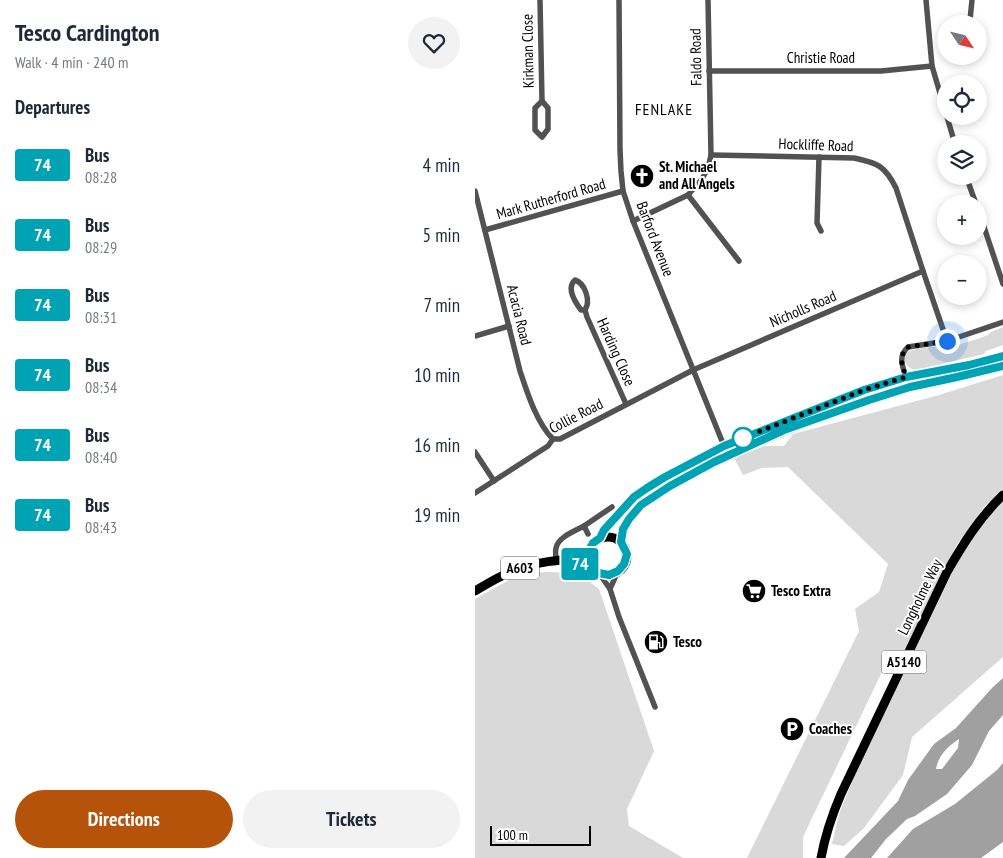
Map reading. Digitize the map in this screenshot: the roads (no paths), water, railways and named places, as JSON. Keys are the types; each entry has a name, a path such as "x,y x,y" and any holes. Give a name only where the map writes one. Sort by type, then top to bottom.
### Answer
{"main road":[{"path":"600,538 604,530 634,497 665,477 724,446 864,390 906,377 969,365 1003,356"},
{"path":"621,542 607,537 600,538 593,543 589,550 591,566 597,571 609,575 618,571 624,564 627,554 621,542 623,529 641,505 670,486 714,462 784,430 869,400 910,387 1003,366"},
{"name":"Longholme Way","path":"821,858 824,840 841,794 947,572 978,522 1003,495"},
{"name":"A603","path":"475,591 523,567 556,560 589,558"},
{"name":"A603","path":"569,560 597,571"}],"street":[{"name":"Kirkman Close","path":"540,0 542,101 548,108 548,129 542,137 535,130 535,108 542,101"},
{"name":"Barford Avenue","path":"619,0 620,150 623,191 633,221 724,446"},
{"name":"Faldo Road","path":"633,221 688,195 702,179 708,168 711,155 708,0"},
{"path":"926,0 932,66 952,135"},
{"path":"970,15 972,0"},
{"name":"Christie Road","path":"709,71 881,71 932,66"},
{"name":"Hockliffe Road","path":"711,155 854,158 870,161 880,166 890,176 896,188 947,341"},
{"path":"819,158 817,223 821,231"},
{"name":"Acacia Road","path":"475,191 520,371 535,411 553,439"},
{"name":"Mark Rutherford Road","path":"485,230 623,191"},
{"path":"688,195 739,261"},
{"path":"987,236 1003,284"},
{"name":"Nicholls Road","path":"693,370 923,271"},
{"name":"Harding Close","path":"585,310 581,310 577,305 571,288 571,284 575,280 583,286 588,299 588,306 585,310 587,317 626,404"},
{"path":"906,377 901,356 908,347 947,341 1003,322"},
{"path":"475,336 509,326"},
{"name":"Collie Road","path":"475,493 548,446 553,439 559,439 693,370"},
{"path":"475,452 493,481"},
{"path":"556,560 555,550 558,542 612,507"},
{"path":"584,526 588,534"},
{"path":"597,571 610,589 619,618 655,707"},
{"path":"610,589 618,571"}],"place":[{"name":"St. Michael and All Angels","path":"642,176"},
{"name":"Tesco Extra","path":"754,591"},
{"name":"Tesco","path":"656,642"},
{"name":"Coaches","path":"792,729"}],"district":[{"name":"FENLAKE","path":"664,109"}]}
